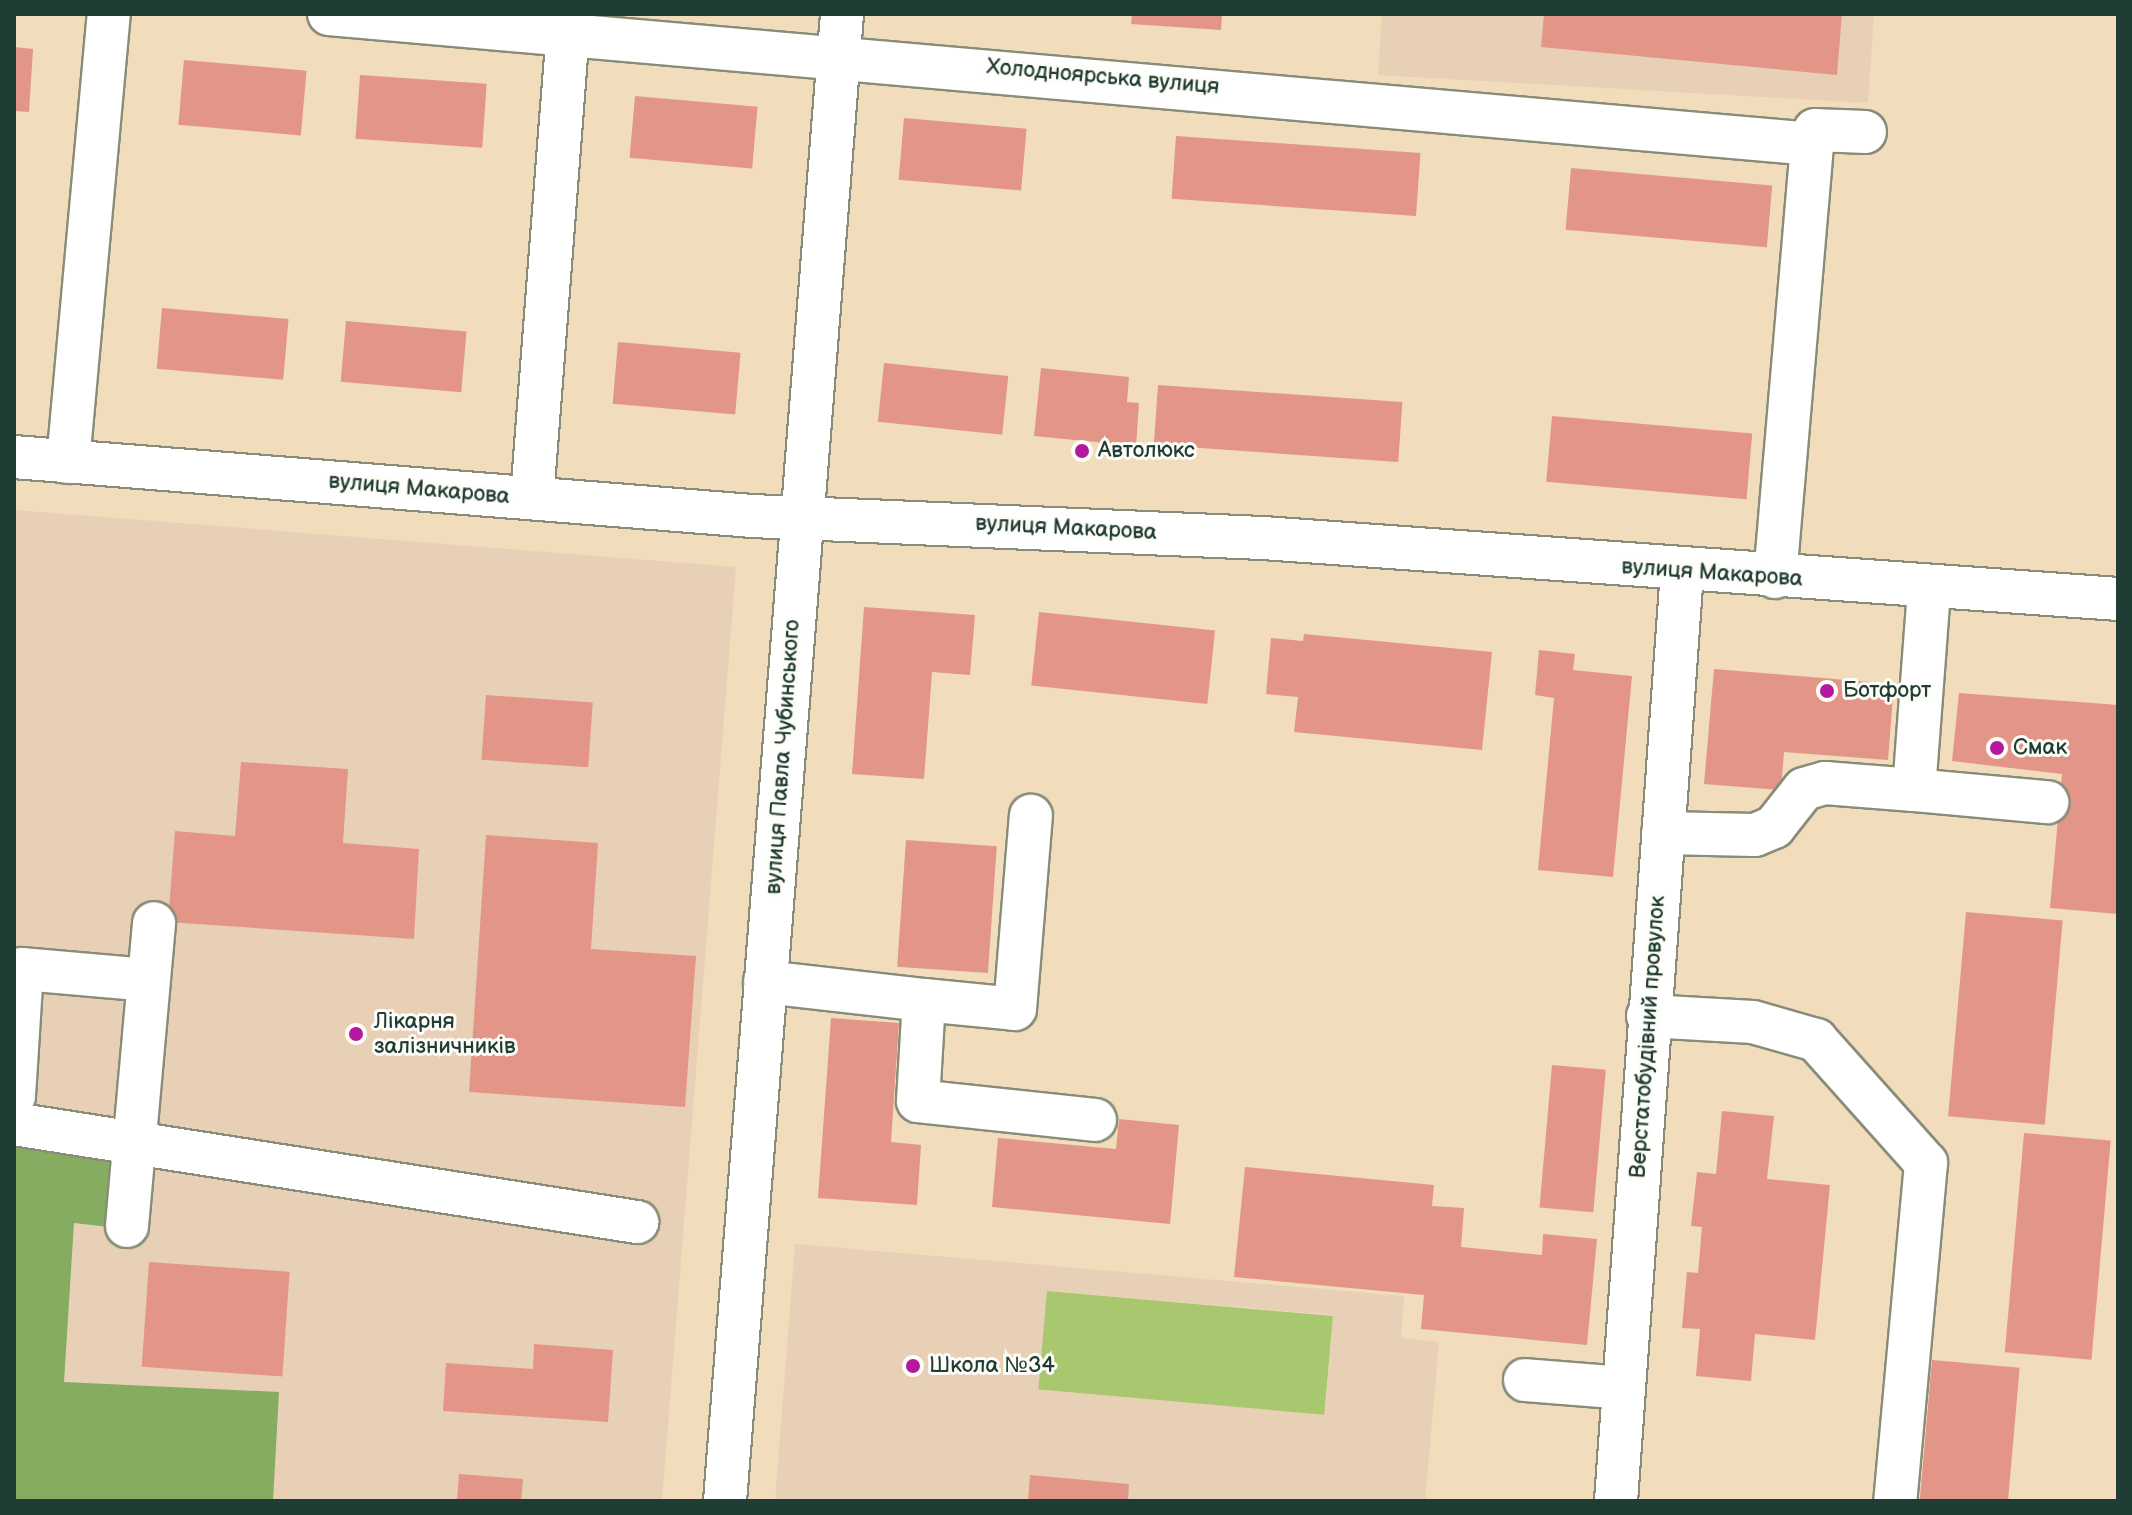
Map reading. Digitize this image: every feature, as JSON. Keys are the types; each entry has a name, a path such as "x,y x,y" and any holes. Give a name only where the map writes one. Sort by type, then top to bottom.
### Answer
{"street":[{"path":"68,462 109,14"},
{"name":"Холодноярська вулиця","path":"329,14 841,34 1812,144 1815,130 1865,132"},
{"path":"532,498 569,23"},
{"name":"вулиця Павла Чубинського","path":"725,1501 841,34"},
{"path":"1775,577 1812,144"},
{"name":"вулиця Макарова","path":"14,457 801,517 1263,538 1682,572 2118,599"},
{"name":"Верстатобудівний провулок","path":"1616,1501 1648,1016 1682,572"},
{"path":"1914,790 1929,589"},
{"path":"1663,833 1755,835 1774,827 1804,789 1825,783 2047,802"},
{"path":"765,982 1015,1009 1031,816"},
{"path":"127,1226 154,923"},
{"path":"14,1096 22,969 149,980"},
{"path":"924,1000 918,1101 1095,1120"},
{"path":"1648,1016 1753,1022 1816,1040 1926,1163 1895,1501"},
{"path":"14,1124 135,1139 637,1222"},
{"path":"1525,1380 1624,1388"}],"shaded area":[{"path":"1382,14 1874,14 1868,103 1378,75"},
{"name":"Лікарня залізничників","path":"14,510 736,567 662,1501 14,1501"},
{"name":"Школа №34","path":"795,1244 1404,1296 1401,1338 1439,1342 1425,1501 775,1501","holes":["1048,1291 1333,1315 1325,1414 1039,1390"]}],"green space":[{"path":"14,1145 114,1154 109,1227 74,1223 64,1382 279,1392 273,1501 14,1501"},
{"path":"1047,1291 1333,1316 1324,1415 1038,1390"}],"building":[{"path":"1132,14 1222,14 1221,30 1131,24"},
{"path":"1544,14 1842,14 1837,75 1541,47"},
{"path":"14,47 33,49 29,112 14,111"},
{"path":"184,60 307,71 301,135 178,125"},
{"path":"360,75 487,84 482,148 356,139"},
{"path":"635,96 758,107 752,168 630,158"},
{"path":"904,118 1027,129 1021,190 899,180"},
{"path":"1176,136 1420,153 1416,216 1172,199"},
{"path":"1571,168 1772,186 1767,247 1566,230"},
{"path":"162,308 289,319 283,380 157,369"},
{"path":"346,321 467,332 461,392 341,382"},
{"path":"618,342 741,353 735,414 613,404"},
{"path":"884,363 1008,376 1002,435 878,422"},
{"path":"1041,368 1129,377 1127,402 1139,403 1136,446 1034,436"},
{"path":"1158,385 1402,402 1398,462 1154,445"},
{"path":"1552,416 1752,434 1746,499 1546,482"},
{"path":"864,607 975,615 970,675 932,672 924,779 852,774"},
{"path":"1039,612 1215,631 1207,704 1031,686"},
{"path":"1304,634 1492,652 1482,750 1294,732 1298,697 1266,694 1271,638 1303,641"},
{"path":"1539,650 1575,654 1573,670 1632,676 1613,877 1538,870 1554,698 1535,695"},
{"path":"1714,669 1894,684 1888,760 1784,752 1781,790 1704,784"},
{"path":"1959,693 2118,705 2118,914 2050,908 2062,774 1952,761"},
{"path":"486,695 593,702 588,767 481,760"},
{"path":"241,762 348,769 343,843 419,849 414,939 168,922 175,831 235,836"},
{"path":"486,835 598,843 591,949 696,956 685,1107 469,1092"},
{"path":"906,840 997,846 988,973 897,967"},
{"path":"1966,912 2063,920 2045,1125 1948,1116"},
{"path":"831,1018 899,1023 891,1142 921,1145 917,1205 818,1198"},
{"path":"1552,1065 1606,1070 1593,1212 1540,1207"},
{"path":"1722,1111 1774,1116 1767,1179 1830,1185 1815,1340 1755,1334 1751,1381 1696,1376 1700,1329 1682,1328 1687,1272 1698,1273 1702,1227 1691,1226 1697,1172 1716,1174"},
{"path":"1119,1119 1179,1125 1170,1224 992,1207 998,1138 1116,1149"},
{"path":"2024,1133 2111,1141 2091,1360 2005,1352"},
{"path":"1245,1167 1434,1185 1432,1206 1464,1208 1461,1247 1542,1255 1543,1234 1597,1239 1587,1345 1421,1329 1424,1295 1234,1277"},
{"path":"149,1262 290,1272 282,1377 142,1367"},
{"path":"534,1344 613,1350 608,1422 443,1411 446,1363 533,1369"},
{"path":"1932,1360 2020,1368 2008,1501 1920,1501"},
{"path":"459,1474 523,1479 521,1501 457,1501"},
{"path":"1030,1475 1129,1484 1128,1501 1028,1501"}],"place":[{"name":"Автолюкс","path":"1082,451"},
{"name":"Ботфорт","path":"1827,691"},
{"name":"Смак","path":"1997,748"},
{"name":"Лікарня залізничників","path":"356,1034"},
{"name":"Школа №34","path":"913,1366"}]}
